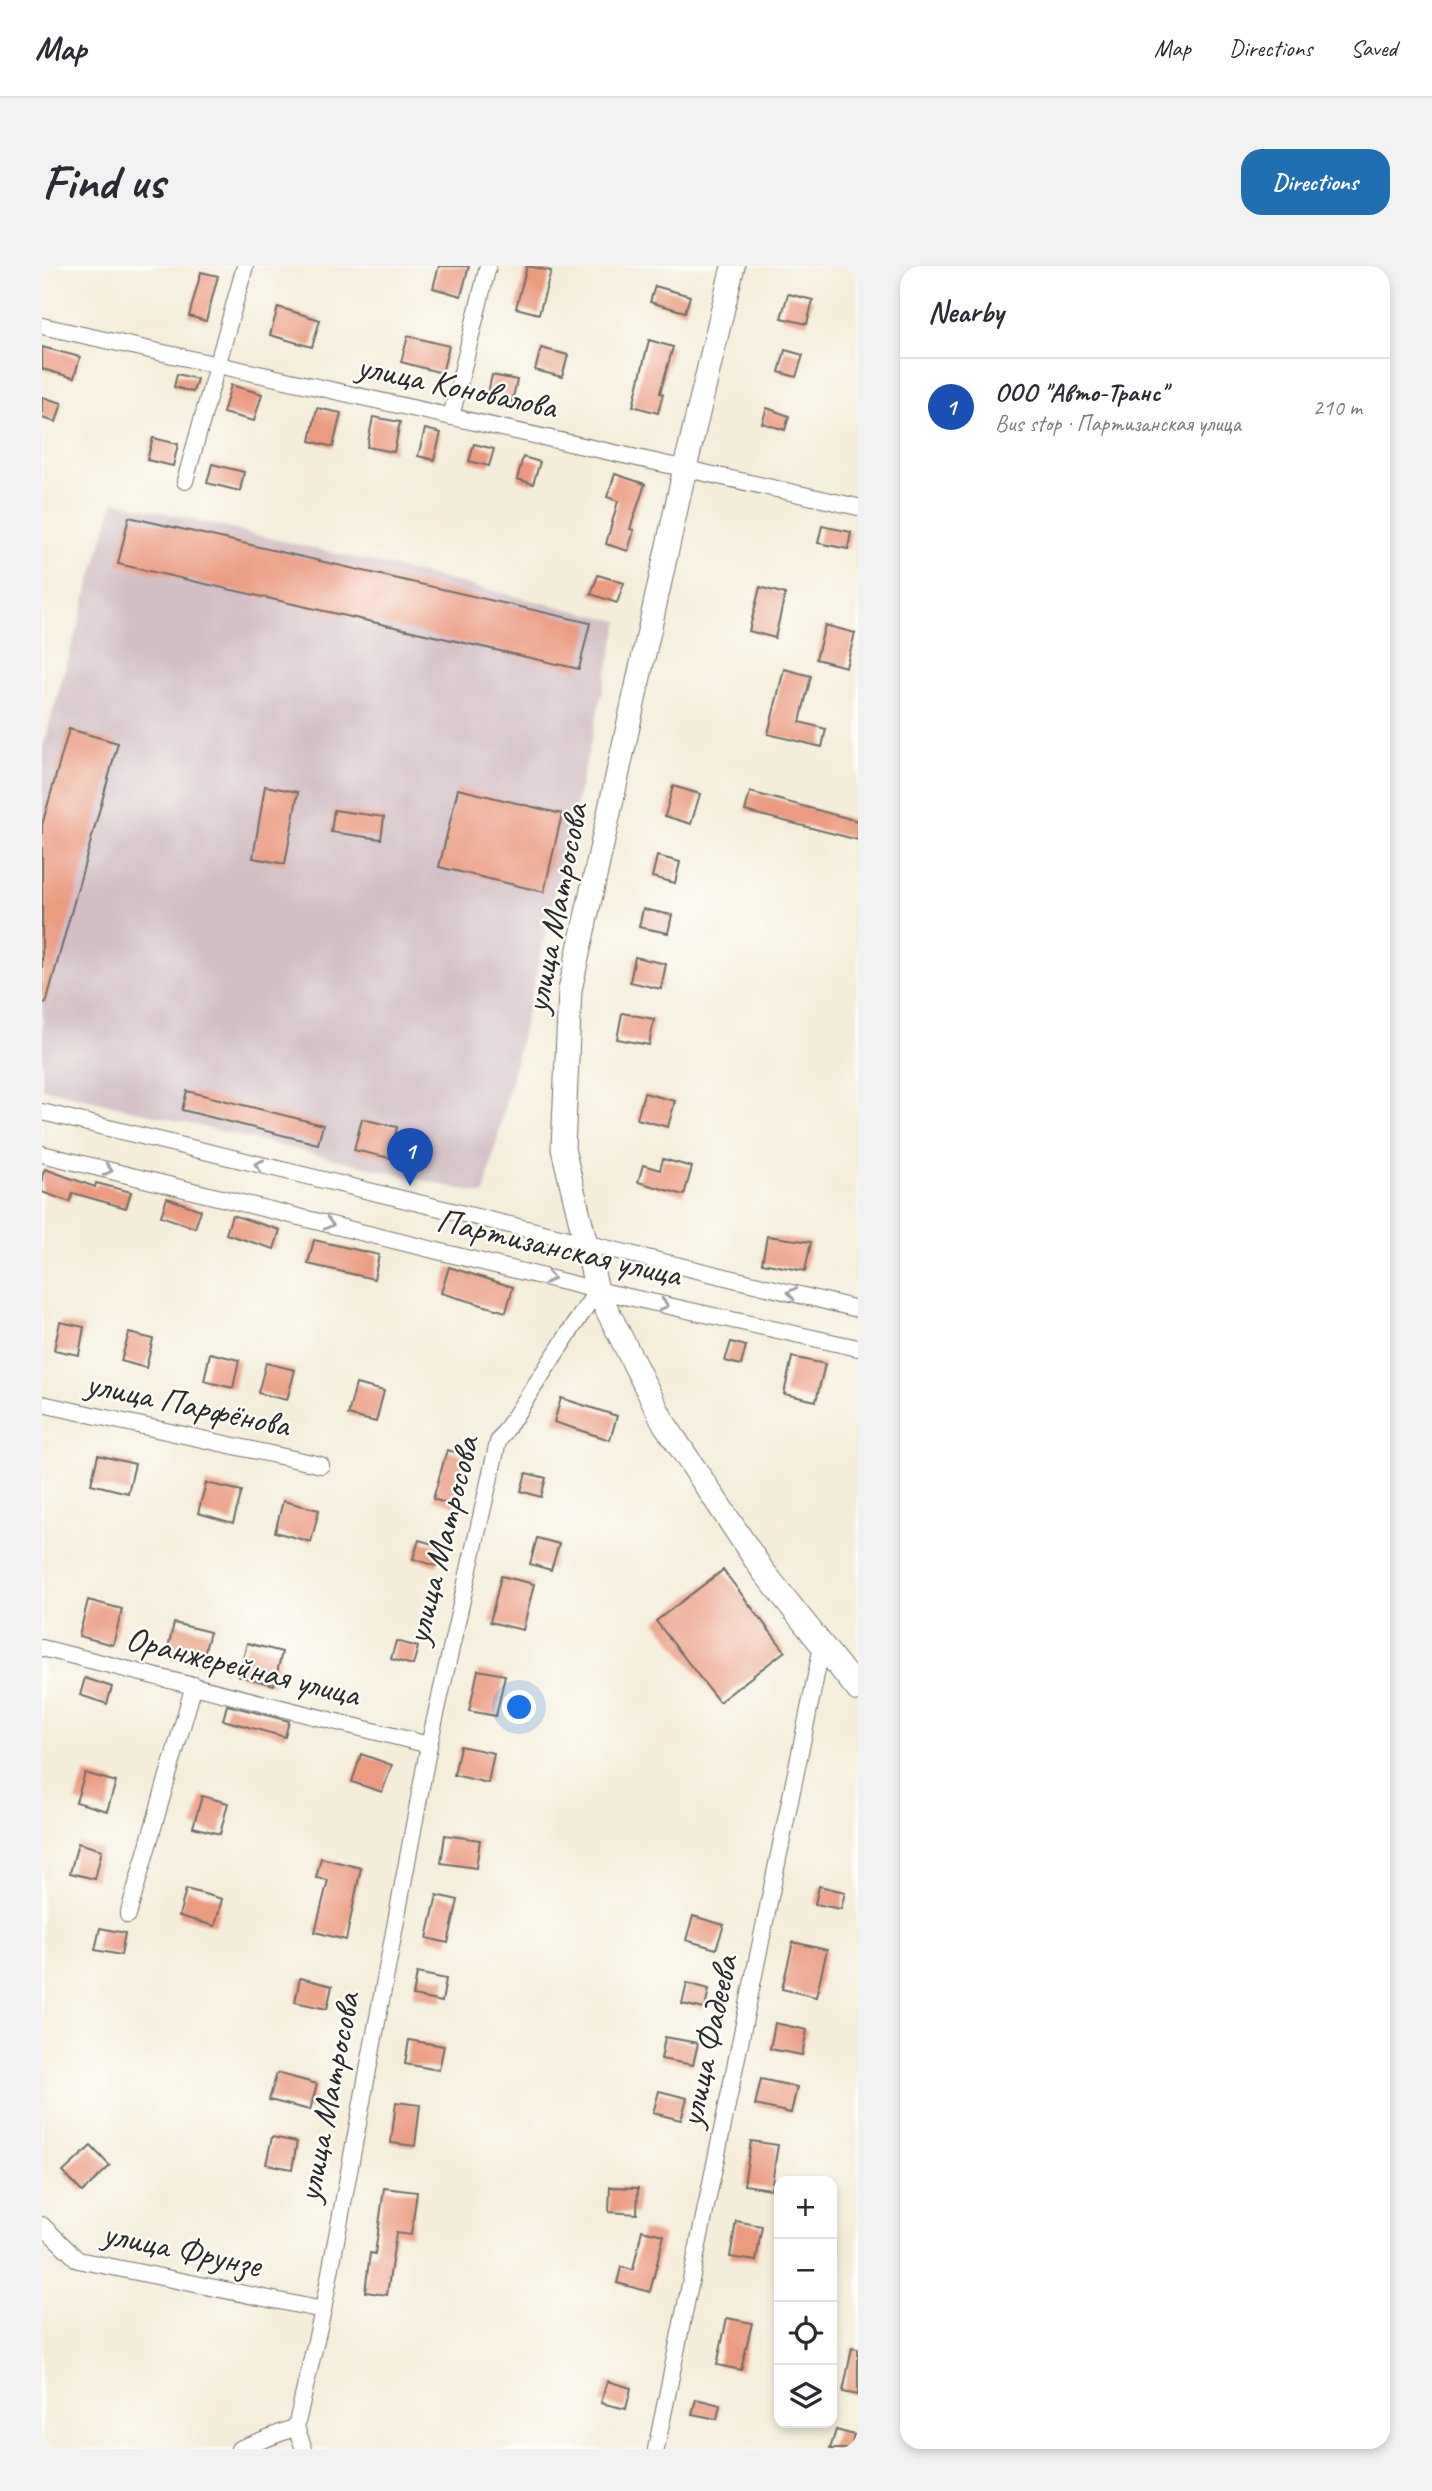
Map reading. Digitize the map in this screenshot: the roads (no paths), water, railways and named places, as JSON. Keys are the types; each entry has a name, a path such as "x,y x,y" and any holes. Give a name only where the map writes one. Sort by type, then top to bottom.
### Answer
{"main road":[{"name":"улица Матросова","path":"597,1290 563,1149 570,990 685,468 733,266"},
{"path":"597,1290 664,1423 763,1571 858,1690"}],"street":[{"path":"185,481 245,266"},
{"path":"451,417 488,266"},
{"name":"улица Коновалова","path":"42,326 858,507"},
{"name":"Партизанская улица","path":"42,1112 858,1309"},
{"name":"Партизанская улица","path":"42,1154 597,1290 858,1348"},
{"name":"улица Матросова","path":"296,2427 323,2310 429,1745 498,1442 597,1290"},
{"name":"улица Парфёнова","path":"42,1404 321,1465"},
{"name":"улица Фадеева","path":"656,2449 822,1646"},
{"name":"Оранжерейная улица","path":"42,1648 429,1745"},
{"path":"128,1915 194,1685"},
{"name":"улица Фрунзе","path":"42,2225 78,2260 323,2310"},
{"path":"239,2449 296,2427 304,2449"}],"place":[{"name":"ООО \"Авто-Транс\"","path":"410,1186"}]}
